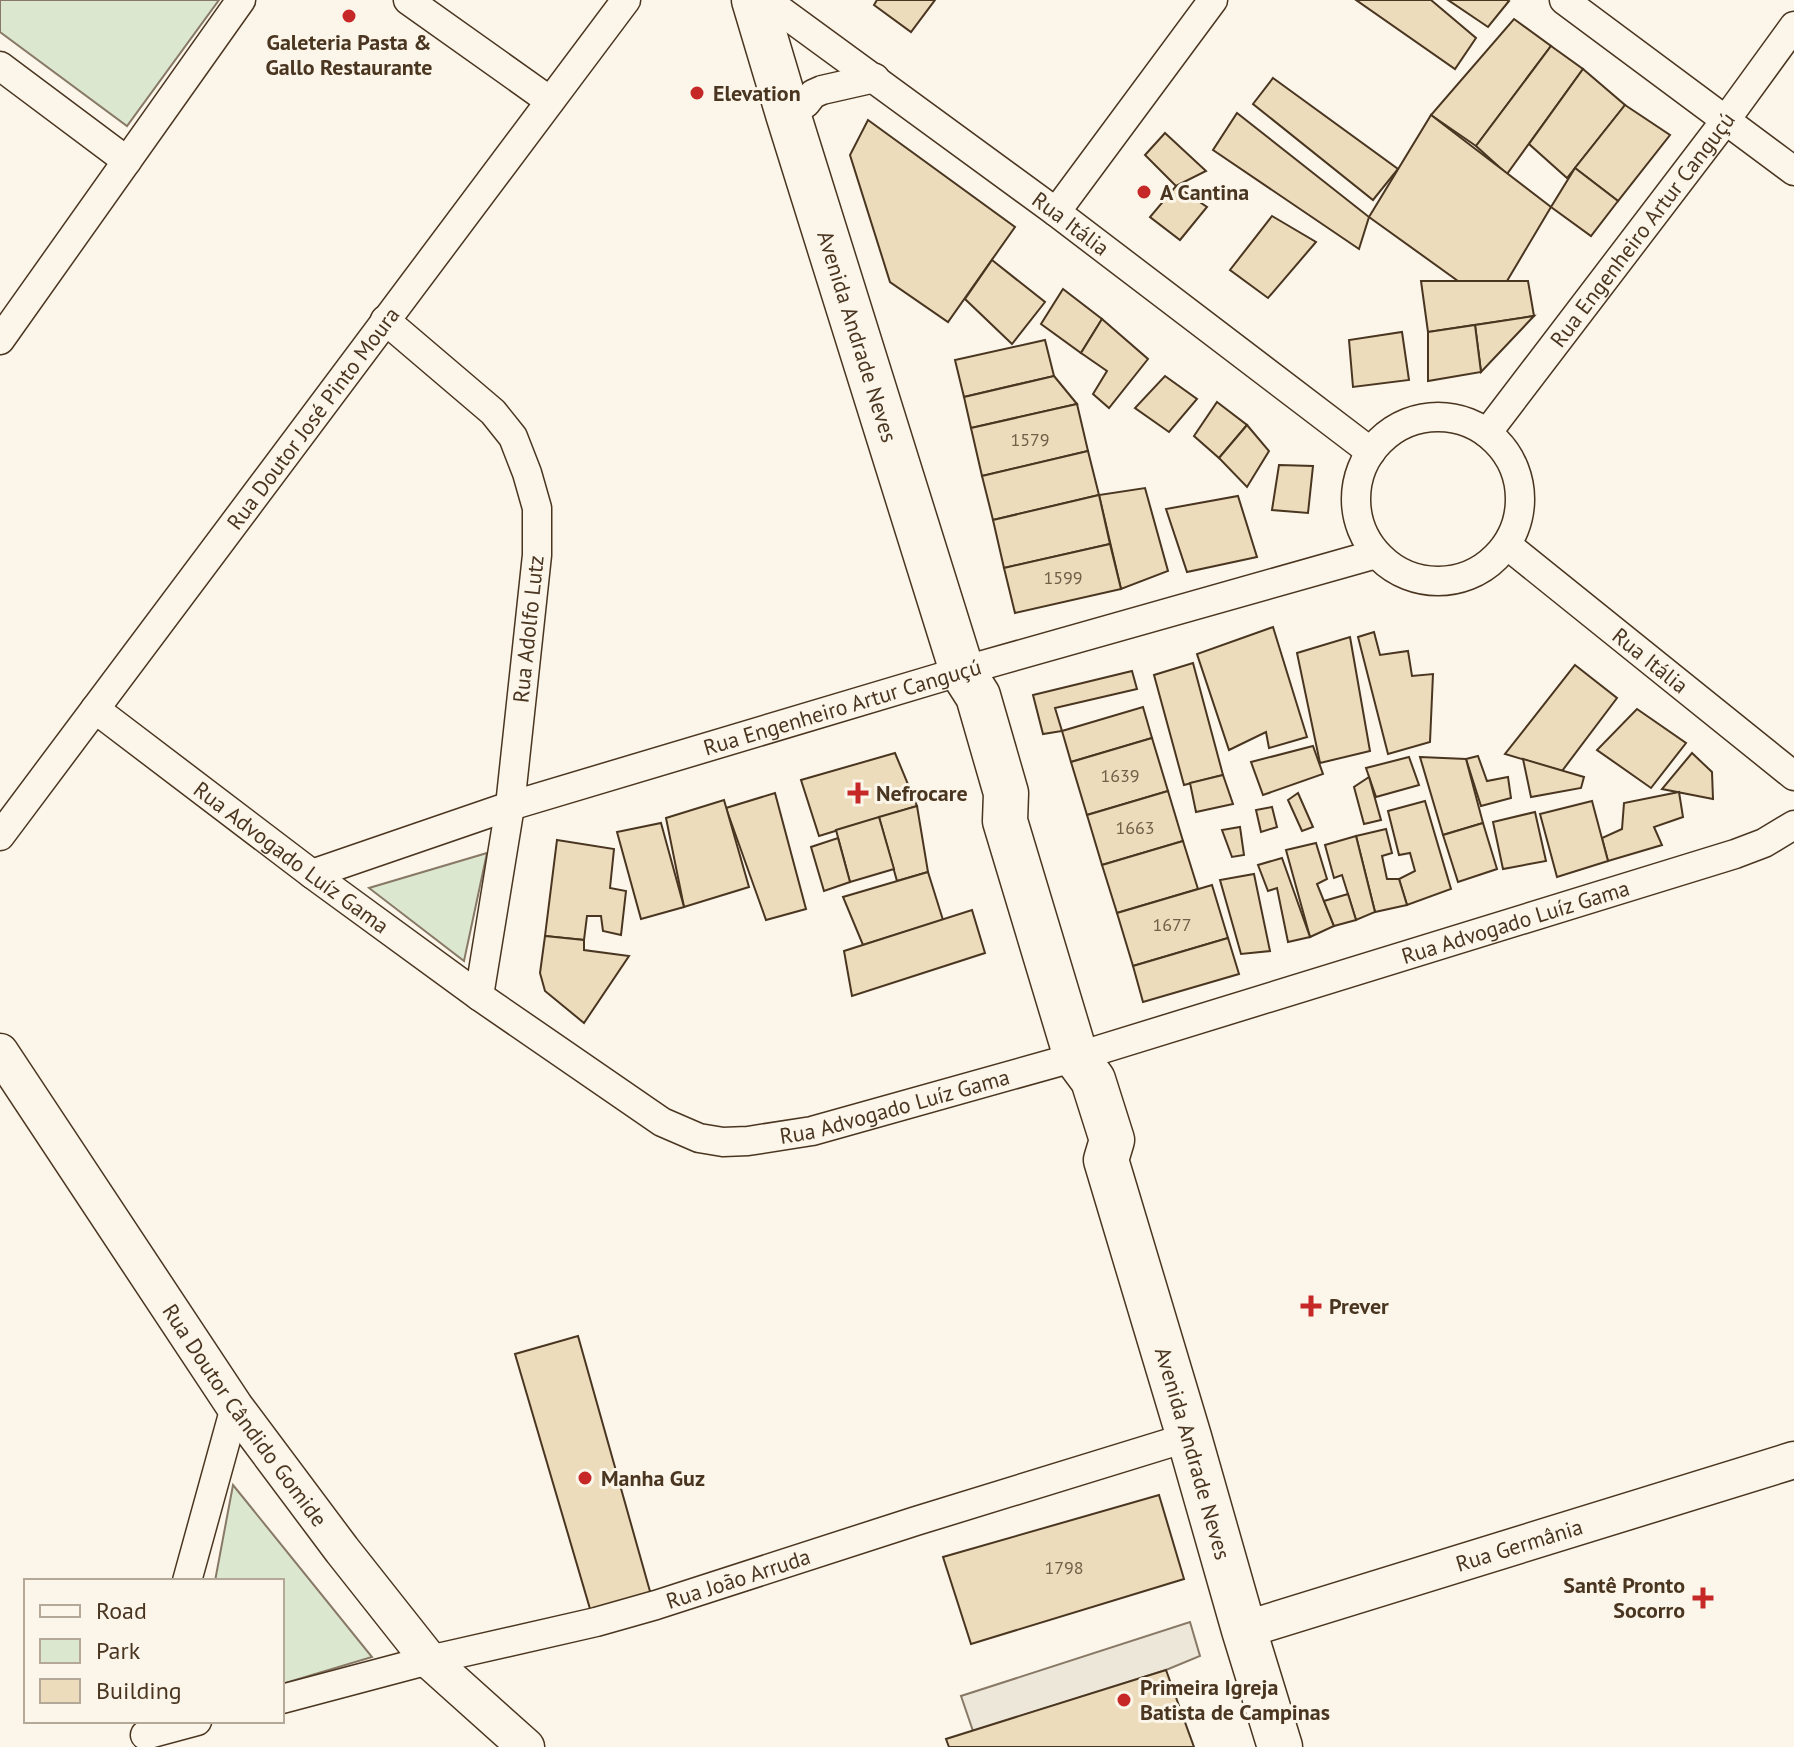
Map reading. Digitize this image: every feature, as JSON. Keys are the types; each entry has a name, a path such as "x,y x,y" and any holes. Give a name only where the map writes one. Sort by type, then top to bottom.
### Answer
{"main road":[{"name":"Avenida Andrade Neves","path":"754,0 962,671 978,696 1006,793 1005,821 1076,1057 1072,1083 1089,1149 1106,1160 1280,1747"}],"street":[{"path":"0,340 241,0"},
{"path":"408,0 550,101"},
{"name":"Rua Doutor José Pinto Moura","path":"0,836 626,0"},
{"name":"Rua Itália","path":"766,0 1056,212 1371,452"},
{"path":"1056,212 1213,0"},
{"path":"1564,0 1794,171"},
{"name":"Rua Engenheiro Artur Canguçú","path":"1487,433 1794,26"},
{"path":"0,66 127,161"},
{"path":"788,114 822,90 875,78"},
{"name":"Rua Adolfo Lutz","path":"385,320 493,412 513,437 537,508 537,555 510,806 479,996"},
{"path":"1446,418 1467,422 1487,433 1504,450 1516,473 1521,497 1518,522 1507,545 1490,563 1469,576 1444,581 1419,579 1396,570 1376,554 1364,535 1357,514 1356,493 1361,471 1371,452 1386,436 1404,424 1425,419 1446,418"},
{"name":"Rua Itália","path":"1507,545 1794,776"},
{"name":"Rua Engenheiro Artur Canguçú","path":"312,874 510,806 962,671 1376,554"},
{"name":"Rua Advogado Luíz Gama","path":"95,709 479,996 662,1122 699,1138 723,1142 812,1131 1076,1057 1735,854 1764,843 1794,825"},
{"name":"Rua Doutor Cândido Gomide","path":"0,1052 235,1407 342,1550 429,1660 526,1747"},
{"path":"188,1579 235,1407"},
{"name":"Rua João Arruda","path":"284,1698 656,1605 1189,1437"},
{"name":"Rua Germânia","path":"1244,1630 1794,1460"},
{"path":"146,1734 189,1723"}],"green space":[{"path":"0,0 219,0 127,126 0,32"},
{"path":"487,853 464,961 369,888"},
{"path":"233,1485 372,1657 284,1683 284,1579 215,1579"}],"shaded area":[{"path":"1190,1622 1200,1656 1166,1670 973,1731 961,1696"}],"building":[{"path":"877,0 935,0 911,32 874,5"},
{"path":"1356,0 1431,0 1476,38 1455,69"},
{"path":"1448,0 1507,0 1509,1 1488,27"},
{"path":"1514,19 1551,46 1476,146 1431,115"},
{"path":"1551,46 1583,69 1507,174 1476,146"},
{"path":"1583,69 1625,105 1567,178 1529,144"},
{"path":"1273,78 1398,169 1373,200 1253,104"},
{"path":"1625,105 1670,135 1618,201 1575,168"},
{"path":"1237,113 1369,217 1359,249 1213,150"},
{"path":"1431,115 1551,207 1507,281 1458,281 1369,217"},
{"path":"868,120 1015,227 948,322 890,282 850,155"},
{"path":"1165,133 1206,171 1176,186 1145,155"},
{"path":"1575,168 1618,201 1591,236 1551,207"},
{"path":"1176,186 1207,207 1180,240 1150,217"},
{"path":"1272,216 1316,242 1268,298 1230,270"},
{"path":"992,260 1045,302 1012,344 965,299"},
{"path":"1421,281 1528,281 1534,316 1428,332"},
{"path":"1063,289 1102,319 1081,353 1041,324"},
{"path":"1534,316 1481,372 1475,325"},
{"path":"1102,319 1148,359 1109,408 1093,394 1107,371 1081,353"},
{"path":"1475,325 1481,372 1428,381 1428,332"},
{"path":"1402,332 1409,380 1353,387 1349,340"},
{"path":"1045,340 1054,376 964,397 955,360"},
{"path":"1054,376 1077,404 971,428 964,397"},
{"path":"1165,376 1197,399 1169,432 1135,408"},
{"path":"1217,402 1247,425 1219,458 1194,436"},
{"path":"1077,404 1088,451 982,476 971,428"},
{"path":"1247,425 1269,451 1247,487 1219,458"},
{"path":"1088,451 1099,495 993,520 982,476"},
{"path":"1279,465 1313,466 1308,513 1272,510"},
{"path":"1145,488 1168,571 1121,589 1099,495"},
{"path":"1099,495 1110,544 1004,568 993,520"},
{"path":"1238,496 1257,557 1187,572 1166,509"},
{"path":"1110,544 1121,589 1015,613 1004,568"},
{"path":"1273,627 1307,737 1269,748 1266,732 1229,750 1197,654"},
{"path":"1374,632 1380,655 1408,651 1412,676 1433,674 1430,742 1388,754 1358,637"},
{"path":"1350,637 1370,751 1320,763 1297,653"},
{"path":"1193,663 1223,775 1184,785 1154,675"},
{"path":"1575,665 1617,698 1562,771 1505,754"},
{"path":"1132,671 1137,689 1055,708 1062,731 1043,734 1033,695"},
{"path":"1143,707 1152,738 1071,762 1062,731"},
{"path":"1637,709 1686,743 1651,788 1597,750"},
{"path":"1152,738 1168,791 1087,815 1071,762"},
{"path":"1313,746 1323,774 1263,795 1251,762"},
{"name":"Nefrocare","path":"895,753 917,806 819,836 801,780"},
{"path":"1692,753 1712,772 1713,799 1662,789"},
{"path":"1478,756 1487,781 1508,777 1511,798 1481,806 1466,759"},
{"path":"1409,757 1419,785 1376,797 1366,768"},
{"path":"1420,757 1466,759 1483,823 1443,835"},
{"path":"1523,759 1584,777 1581,788 1531,797"},
{"path":"1223,775 1233,804 1196,812 1190,783"},
{"path":"1369,777 1381,820 1364,824 1354,787"},
{"path":"1168,791 1183,841 1102,865 1087,815"},
{"path":"1679,792 1683,817 1654,827 1662,845 1608,861 1602,838 1622,829 1624,803"},
{"path":"775,793 806,909 766,920 726,808"},
{"path":"1298,793 1313,827 1302,831 1288,800"},
{"path":"724,800 749,887 684,907 666,818"},
{"path":"1425,801 1451,889 1407,905 1399,879 1415,871 1410,853 1399,855 1388,811"},
{"path":"1592,801 1608,861 1557,877 1540,814"},
{"path":"917,806 928,872 897,881 879,817"},
{"path":"1272,807 1277,827 1261,832 1256,810"},
{"path":"1535,812 1546,861 1503,869 1493,822"},
{"path":"879,817 894,869 850,882 836,830"},
{"path":"661,823 684,907 641,919 617,832"},
{"path":"1483,823 1497,869 1458,882 1443,835"},
{"path":"1240,827 1244,855 1232,857 1222,830"},
{"path":"1386,829 1392,853 1382,856 1387,879 1399,879 1407,905 1375,912 1356,836"},
{"path":"1356,836 1375,912 1356,920 1342,875 1334,878 1325,845"},
{"path":"838,838 850,882 824,891 811,847"},
{"path":"557,840 614,849 610,888 626,891 621,935 603,931 601,916 587,916 584,940 545,936"},
{"path":"1183,841 1198,889 1117,913 1102,865"},
{"path":"1316,843 1327,879 1317,884 1334,926 1310,937 1286,850"},
{"path":"1282,858 1310,937 1288,942 1277,888 1268,891 1258,865"},
{"path":"928,872 943,920 863,945 843,897"},
{"path":"1254,874 1270,951 1241,954 1220,880"},
{"path":"1212,885 1228,938 1133,966 1117,913"},
{"path":"1348,894 1356,920 1334,926 1324,901"},
{"path":"972,910 985,953 852,996 844,951"},
{"path":"545,936 584,940 584,950 629,956 584,1023 545,991 540,973"},
{"path":"1228,938 1239,974 1143,1002 1133,966"},
{"name":"Manha Guz","path":"578,1336 653,1602 593,1619 515,1354"},
{"path":"1159,1495 1184,1579 971,1644 943,1557"},
{"name":"Primeira Igreja Batista de Campinas","path":"1166,1670 1194,1747 949,1747 946,1739"}],"place":[{"name":"Galeteria Pasta & Gallo Restaurante","path":"349,16"},
{"name":"Elevation","path":"697,93"},
{"name":"A Cantina","path":"1144,192"},
{"name":"Nefrocare","path":"858,793"},
{"name":"Prever","path":"1311,1306"},
{"name":"Manha Guz","path":"585,1478"},
{"name":"Santê Pronto Socorro","path":"1703,1598"},
{"name":"Primeira Igreja Batista de Campinas","path":"1124,1700"}]}
